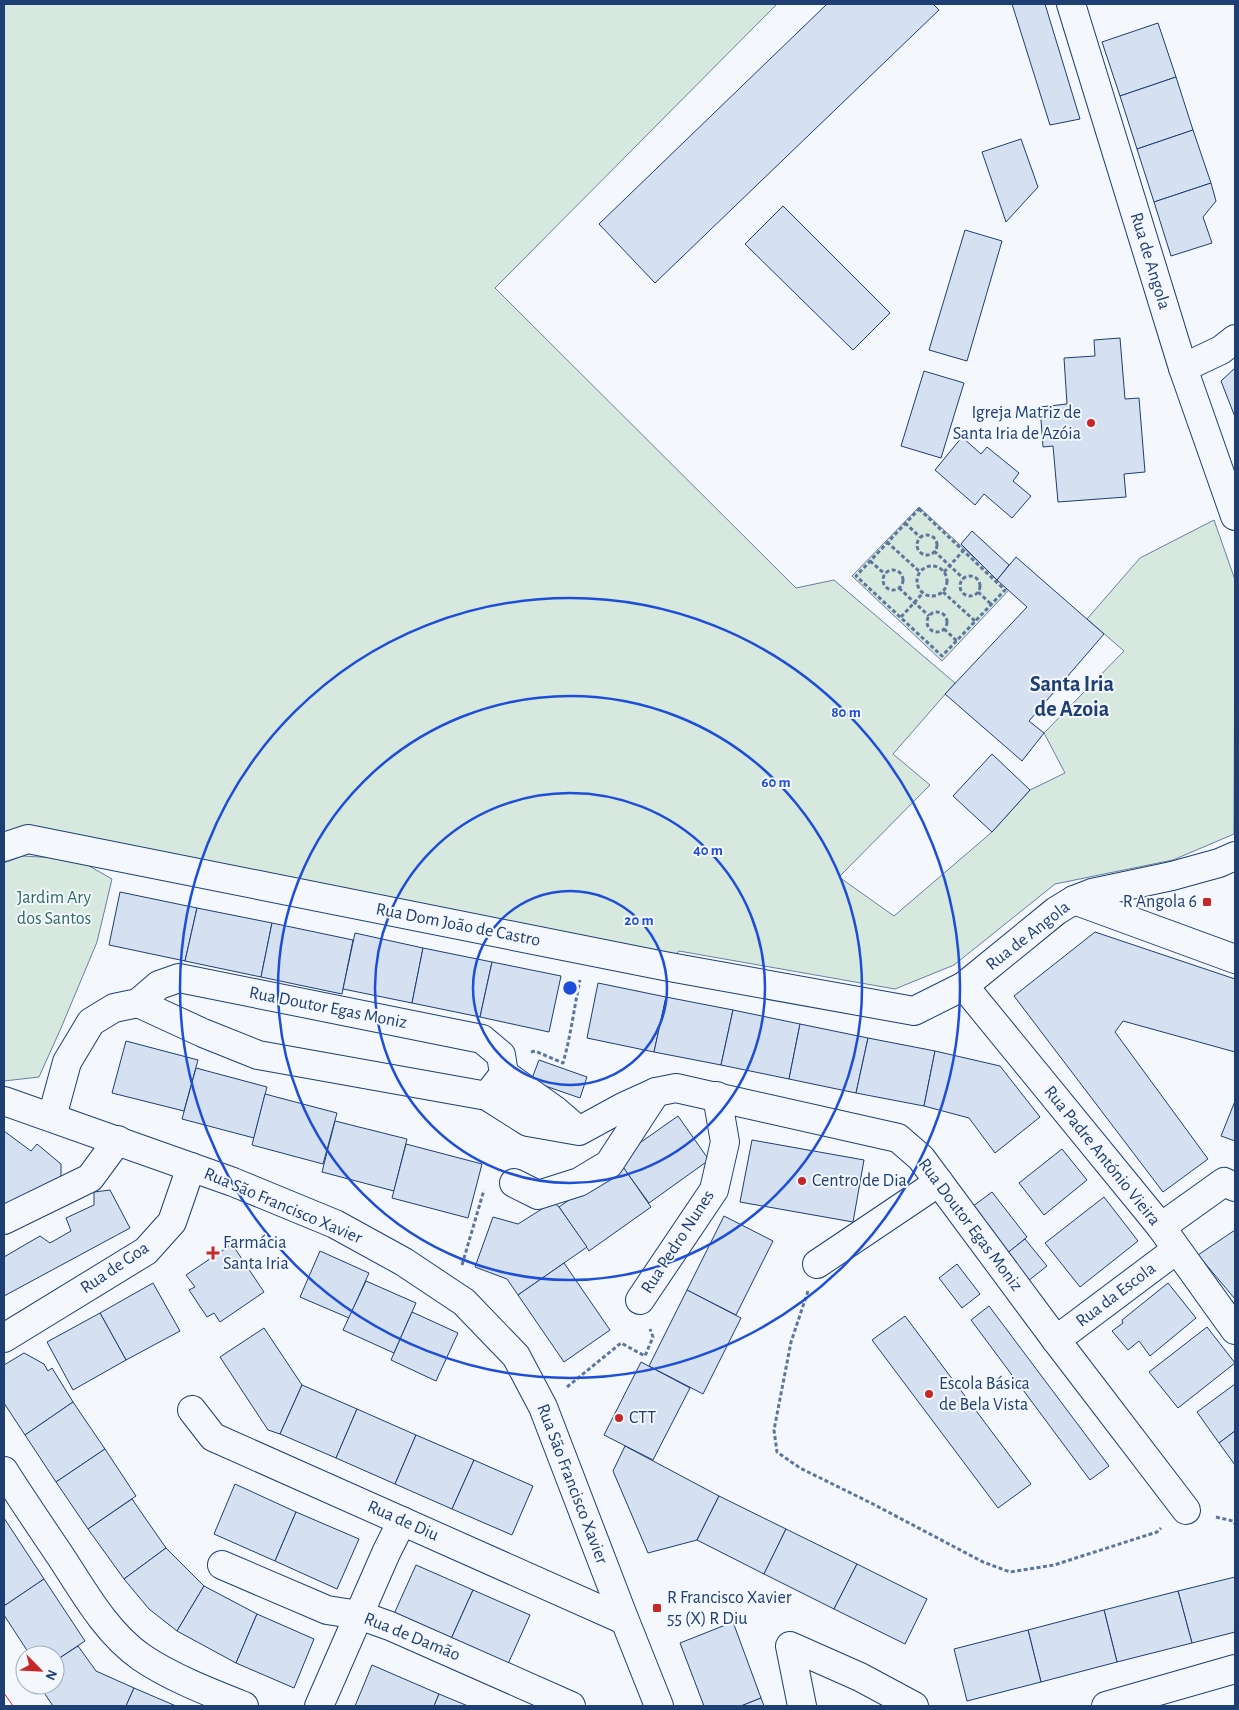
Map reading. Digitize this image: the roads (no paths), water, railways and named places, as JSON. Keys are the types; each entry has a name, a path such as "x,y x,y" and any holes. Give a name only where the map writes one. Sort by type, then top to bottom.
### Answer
{"street":[{"name":"Rua de Angola","path":"1071,4 1183,368 1235,516"},
{"path":"1183,368 1221,350 1235,339"},
{"name":"Rua Dom João de Castro","path":"4,847 28,839 664,966 914,1011"},
{"name":"Rua de Angola","path":"914,1011 964,986 1056,911 1074,900 1092,893 1172,876 1219,863 1235,856"},
{"path":"1074,900 1235,959"},
{"name":"Rua Doutor Egas Moniz","path":"52,1117 67,1062 91,1022 114,1008 138,1003 159,985 179,978 482,1039 501,1055 504,1074"},
{"name":"Rua Padre António Vieira","path":"964,986 1160,1227 1235,1330"},
{"path":"138,1003 203,1033 258,1055 487,1096 528,1122 579,1131"},
{"path":"487,1096 504,1074 556,1111 579,1131"},
{"name":"Rua Doutor Egas Moniz","path":"579,1131 623,1107 656,1092 676,1088 898,1138 921,1158 1056,1340 1186,1510"},
{"path":"514,1183 538,1195 579,1182 608,1164 656,1092"},
{"name":"Rua Pedro Nunes","path":"640,1300 714,1190 725,1142 717,1096"},
{"name":"Rua São Francisco Xavier","path":"4,1101 191,1167 335,1224 404,1262 464,1302 516,1356 543,1407 624,1620 659,1706"},
{"path":"4,1220 90,1178 118,1140"},
{"name":"Rua de Goa","path":"4,1338 146,1251 172,1222 191,1167"},
{"path":"817,1264 939,1182"},
{"path":"1160,1227 1224,1182 1235,1187"},
{"name":"Rua da Escola","path":"1056,1340 1176,1250"},
{"name":"Rua de Diu","path":"192,1410 213,1437 624,1620"},
{"path":"4,1471 90,1602 122,1641 142,1657 161,1668 205,1690 244,1706"},
{"path":"319,1706 402,1521"},
{"name":"Rua de Damão","path":"222,1565 326,1610 359,1615 390,1626 571,1706"},
{"path":"802,1706 790,1646 860,1678 914,1706"},
{"path":"1106,1706 1235,1669"}],"place":[{"name":"Igreja Matriz de Santa Iria de Azóia","path":"1091,423"},
{"name":"R Angola 6","path":"1207,902"},
{"name":"Centro de Dia","path":"802,1181"},
{"name":"Farmácia Santa Iria","path":"213,1253"},
{"name":"Escola Básica de Bela Vista","path":"929,1394"},
{"name":"CTT","path":"619,1418"},
{"name":"R Francisco Xavier 55 (X) R Diu","path":"657,1608"}],"district":[{"name":"Santa Iria de Azoia","path":"1072,696"}],"park label":[{"name":"Jardim Ary dos Santos","path":"54,908"}]}
